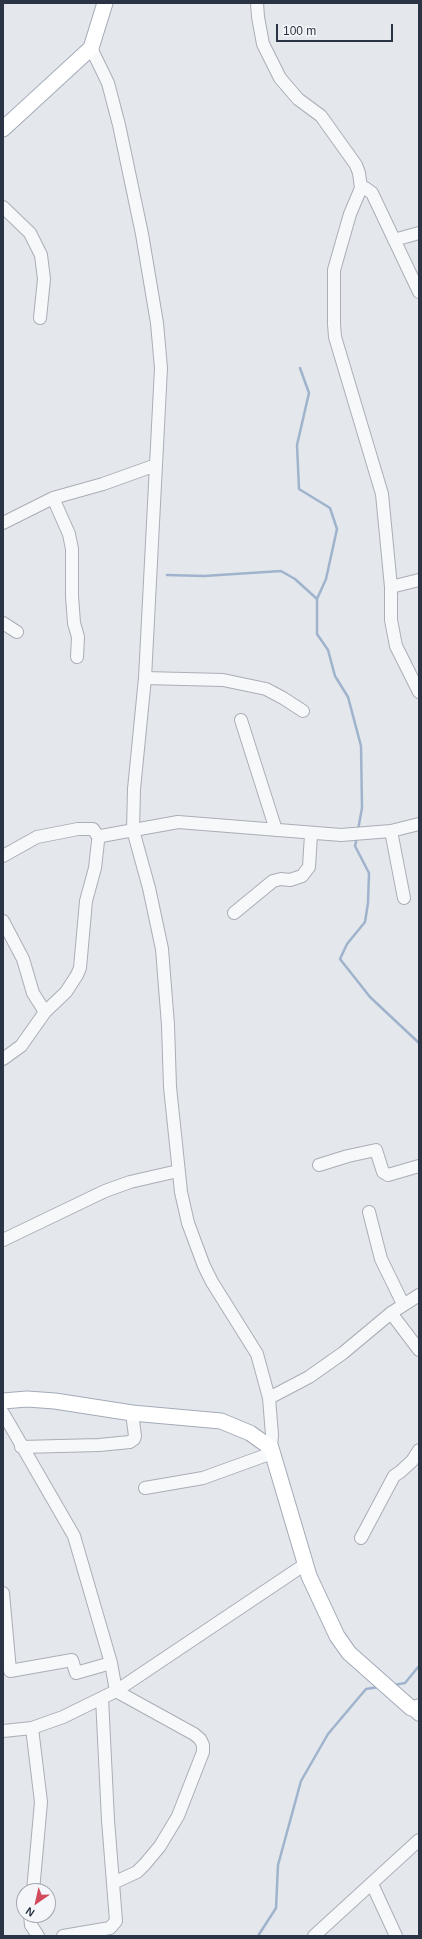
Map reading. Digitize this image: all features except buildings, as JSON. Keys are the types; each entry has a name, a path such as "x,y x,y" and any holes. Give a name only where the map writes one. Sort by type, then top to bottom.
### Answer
{"main road":[{"path":"3,129 91,48 105,3"},
{"path":"3,1401 27,1399 55,1401 132,1413 222,1421 250,1433 272,1450 304,1565 337,1636 349,1653 399,1698 416,1710"}],"street":[{"path":"257,3 262,44 280,78 298,99 321,116 356,165 361,188 350,214 334,270 335,337 382,494 390,587 391,620 396,646 419,692"},
{"path":"91,48 108,83 119,126 142,234 157,323 161,368 145,678 134,789 133,830 149,888 162,950 168,1025 170,1087 178,1171 188,1223 204,1266 212,1282 257,1354 269,1398 272,1435 272,1450 203,1478 145,1488"},
{"path":"361,188 365,188 372,193 419,292"},
{"path":"3,206 30,233 41,255 44,279 40,318"},
{"path":"394,240 419,233"},
{"path":"3,523 53,498 103,484 156,465"},
{"path":"53,498 68,534 72,549 72,596 74,623 78,637 77,657"},
{"path":"390,587 419,580"},
{"path":"3,623 17,632"},
{"path":"145,678 230,682 266,689 303,711"},
{"path":"241,720 276,830"},
{"path":"99,838 105,835 178,822 311,834 341,835 390,830 419,824"},
{"path":"3,856 37,837 78,829 92,829 99,838 86,901 80,968 66,992 45,1012 21,1046 10,1052 3,1059"},
{"path":"390,830 404,898"},
{"path":"234,913 273,881 281,879 290,880 302,876 309,867 311,834"},
{"path":"3,920 23,959 33,993 45,1012"},
{"path":"319,1165 348,1156 376,1150 383,1172 388,1175 419,1166"},
{"path":"3,1240 105,1191 130,1182 178,1171"},
{"path":"369,1212 381,1259 404,1304"},
{"path":"269,1398 309,1377 343,1353 390,1312 419,1295"},
{"path":"390,1312 419,1350"},
{"path":"3,1413 21,1447 74,1536 112,1663 116,1691"},
{"path":"21,1447 92,1446 130,1442 135,1436 132,1413"},
{"path":"361,1538 394,1476 412,1461 419,1450"},
{"path":"3,1730 32,1728 63,1717 116,1691 304,1565"},
{"path":"3,1594 10,1671 72,1660 76,1672 112,1663"},
{"path":"113,1883 137,1872 160,1846 178,1816 203,1752 203,1745 200,1739 194,1734 116,1691"},
{"path":"63,1936 110,1928 116,1921 108,1820 102,1698"},
{"path":"32,1728 41,1802 34,1883"},
{"path":"314,1936 419,1840"},
{"path":"372,1884 396,1936"},
{"path":"30,1923 34,1934"}],"waterway":[{"path":"300,368 309,393 297,445 299,489 330,508 337,529 326,579 317,599 317,634 328,650 335,676 348,697 361,746 362,808 358,830"},
{"path":"167,575 204,576 281,571 295,579 317,599"},
{"path":"357,837 355,846 369,873 368,903 365,922 347,944 340,959 370,997 419,1043"},
{"path":"394,1685 405,1683 419,1666"},
{"path":"258,1936 276,1908 278,1865 301,1781 328,1734 366,1689 379,1687"}]}
